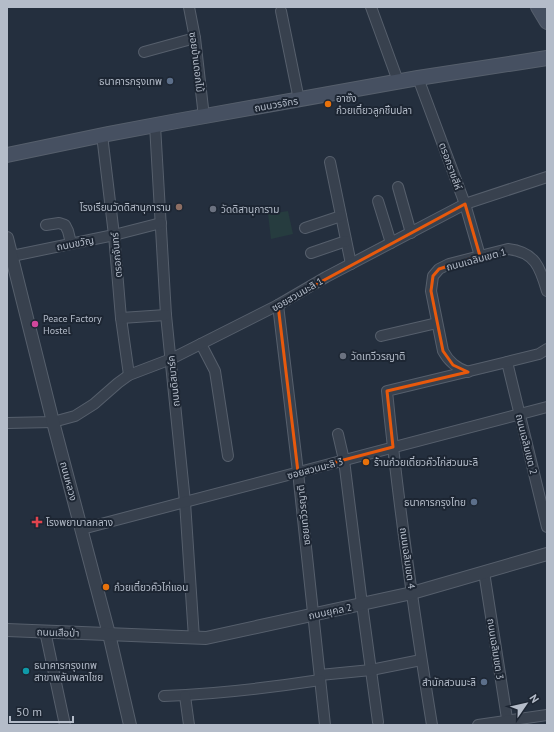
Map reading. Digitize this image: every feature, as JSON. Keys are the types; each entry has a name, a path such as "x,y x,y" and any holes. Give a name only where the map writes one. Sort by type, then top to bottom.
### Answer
{"main road":[{"path":"538,7 547,22"},
{"name":"ถนนวรจักร","path":"7,155 102,135 398,81 547,58"}],"street":[{"name":"ซอยบ้านดอกไม้","path":"188,7 194,38 204,117"},
{"path":"371,7 398,81"},
{"path":"280,11 300,100"},
{"path":"144,52 194,38"},
{"name":"ตรอกราชสีห์","path":"418,78 465,204 480,256"},
{"name":"ถนนดิสมาร์ค","path":"155,125 162,223 166,315 186,502 194,638"},
{"name":"ตรอกจันทร์","path":"102,135 114,235 121,318 129,375"},
{"path":"330,162 351,264"},
{"name":"ซอยสวนมะลิ 1","path":"7,423 53,422 75,416 89,407 129,375 171,359 278,305 351,264 465,204 547,177"},
{"path":"398,187 411,232"},
{"path":"378,201 391,243"},
{"path":"305,228 341,216"},
{"path":"46,225 59,223 65,225 71,244"},
{"name":"ถนนขวัญ","path":"12,256 114,235 162,223"},
{"name":"ถนนหลวง","path":"7,238 53,422 109,634 130,725"},
{"path":"311,253 346,241"},
{"name":"ถนนเฉลิมเขต 1","path":"468,372 453,365 443,351 431,291 433,276 439,269 449,264 508,249 516,250 527,254 535,262 541,271 547,291"},
{"name":"ซอยเทวีวรญาติ","path":"278,305 314,615 324,725"},
{"path":"121,318 166,315"},
{"path":"381,336 437,323"},
{"path":"201,344 216,371 228,456"},
{"path":"468,372 539,354 547,349"},
{"name":"ถนนเฉลิมเขต 2","path":"508,362 519,414 547,526"},
{"name":"ถนนเฉลิมเขต 4","path":"432,725 421,660 387,391 468,372"},
{"name":"ซอยสวนมะลิ 3","path":"82,530 547,407"},
{"path":"338,434 344,460 378,722"},
{"name":"ถนนยุคล 2","path":"109,634 206,638 412,593 547,554"},
{"name":"ถนนเฉลิมเขต 3","path":"484,572 508,723"},
{"name":"ถนนเสือป่า","path":"7,630 109,634"},
{"path":"45,631 65,725"},
{"path":"164,696 185,696 273,687 320,677 371,670 421,660"},
{"path":"185,696 189,725"},
{"path":"478,725 508,723 547,715"}],"highlighted area":[{"path":"465,204 480,256 439,269 433,276 431,291 443,351 453,365 468,372 387,391 393,447 298,472 278,305"}],"green space":[{"path":"288,211 293,234 271,239 268,214"}],"place":[{"name":"ธนาคารกรุงเทพ","path":"170,81"},
{"name":"อาซั้ง ก๋วยเตี๋ยวลูกชิ้นปลา","path":"328,104"},
{"name":"โรงเรียนวัดดิสานุการาม","path":"179,207"},
{"name":"วัดดิสานุการาม","path":"213,209"},
{"name":"Peace Factory Hostel","path":"35,324"},
{"name":"วัดเทวีวรญาติ","path":"343,356"},
{"name":"ร้านก๋วยเตี๋ยวคั่วไก่สวนมะลิ","path":"366,462"},
{"name":"ธนาคารกรุงไทย","path":"474,502"},
{"name":"โรงพยาบาลกลาง","path":"37,522"},
{"name":"ก๋วยเตี๋ยวคั่วไก่แอน","path":"106,587"},
{"name":"ธนาคารกรุงเทพ สาขาพลับพลาไชย","path":"26,671"},
{"name":"สำนักสวนมะลิ","path":"484,682"}]}
